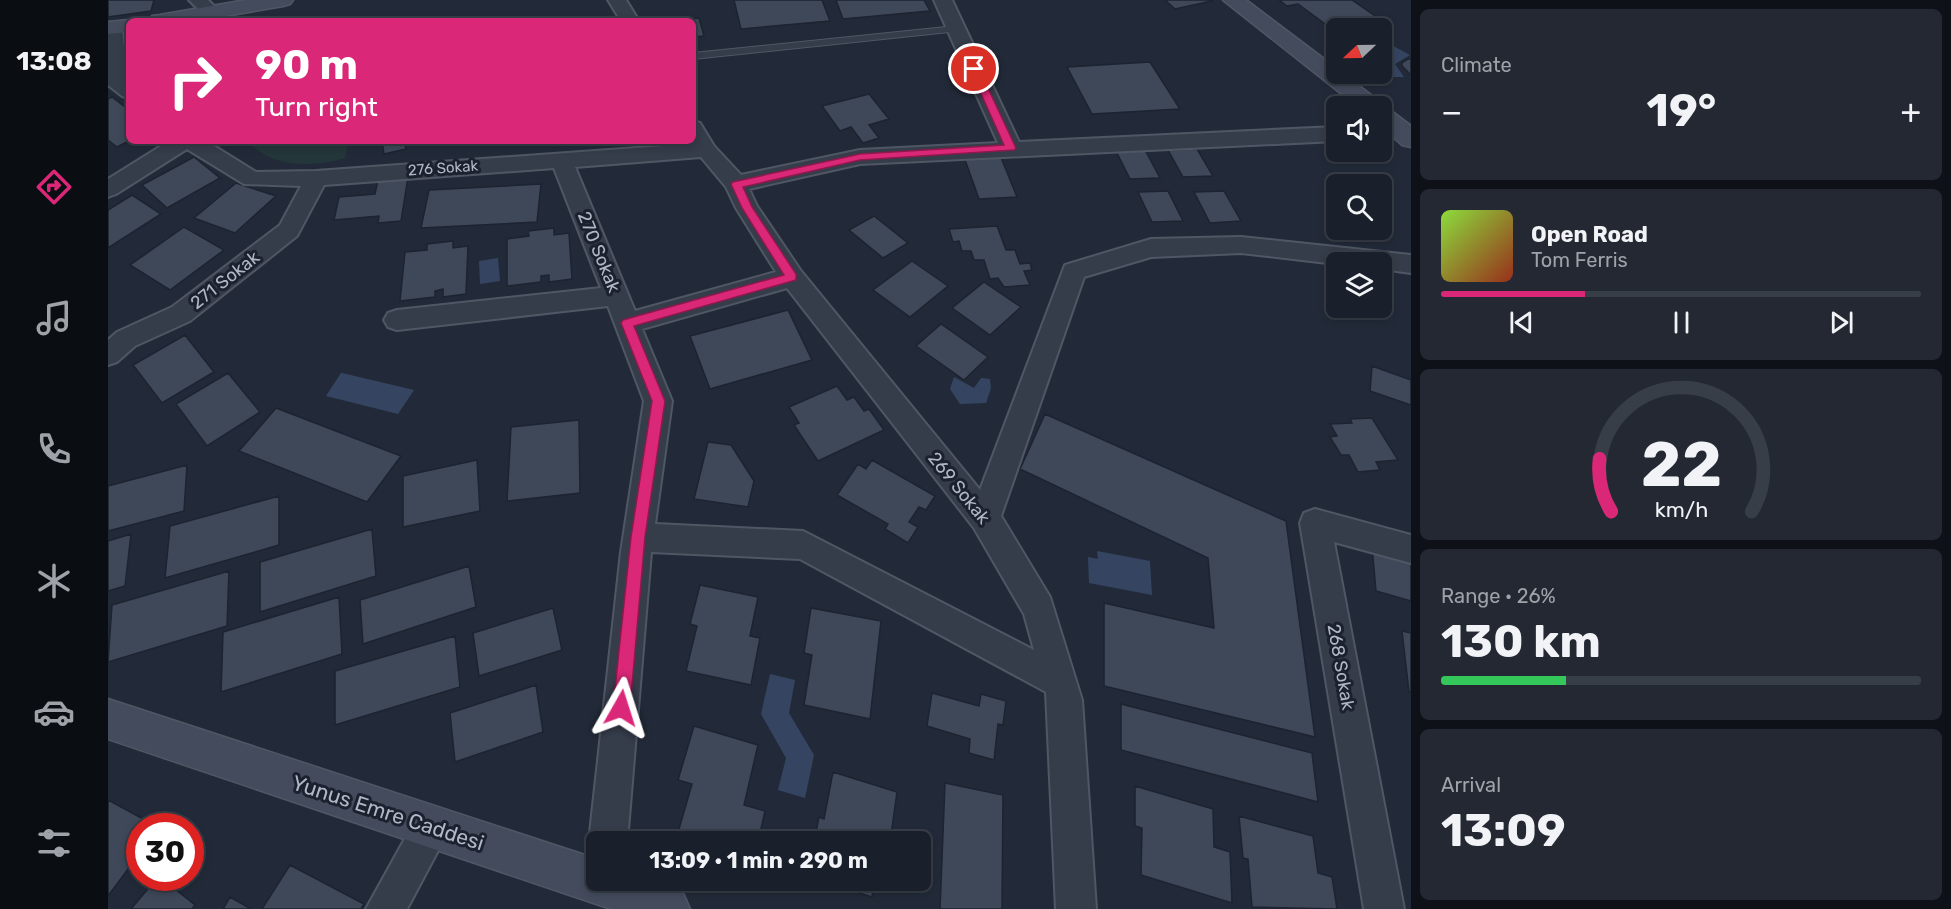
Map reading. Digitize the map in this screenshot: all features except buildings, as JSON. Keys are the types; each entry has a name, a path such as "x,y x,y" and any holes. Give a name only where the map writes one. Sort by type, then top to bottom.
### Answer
{"street":[{"path":"170,18 205,7 283,0"},
{"path":"617,0 628,18"},
{"path":"943,0 1011,148"},
{"path":"1233,0 1358,96"},
{"path":"117,27 116,82 126,90"},
{"path":"736,184 860,157 1326,134"},
{"name":"269 Sokak","path":"700,139 736,184 747,208 792,277 985,518 1038,608 1065,700 1076,909"},
{"path":"108,189 179,144"},
{"name":"276 Sokak","path":"195,144 252,179 316,178 561,159 665,144"},
{"name":"270 Sokak","path":"561,159 658,401 638,537 609,831"},
{"name":"271 Sokak","path":"114,340 181,314 289,230 316,178"},
{"path":"985,518 1074,272 1151,248 1241,245 1411,264"},
{"path":"627,323 792,277"},
{"path":"397,320 616,296"},
{"name":"268 Sokak","path":"1384,909 1315,523 1411,549"},
{"path":"638,537 803,545 1059,681"},
{"name":"Yunus Emre Caddesi","path":"111,726 431,828 586,884"},
{"path":"386,909 431,828"},
{"name":"Yunus Emre Caddesi","path":"604,891 668,909"}],"lane":[{"path":"696,56 956,29"}],"green space":[{"path":"250,144 348,144 345,158 327,162 307,164 287,162 266,155"}],"water":[{"path":"1392,45 1410,55 1395,64 1404,77 1392,77"},
{"path":"498,258 500,281 480,284 479,261"},
{"path":"341,373 414,390 398,414 326,396"},
{"path":"954,377 974,388 981,378 990,379 991,388 986,403 960,404 950,389"},
{"path":"1097,551 1150,561 1152,595 1089,583 1088,557 1098,559"},
{"path":"770,674 795,680 789,713 814,755 805,798 778,790 786,758 761,714"}],"route":[{"path":"621,708 638,537 658,401 627,323 792,277 747,208 736,184 860,157 1011,148 974,69"}]}
